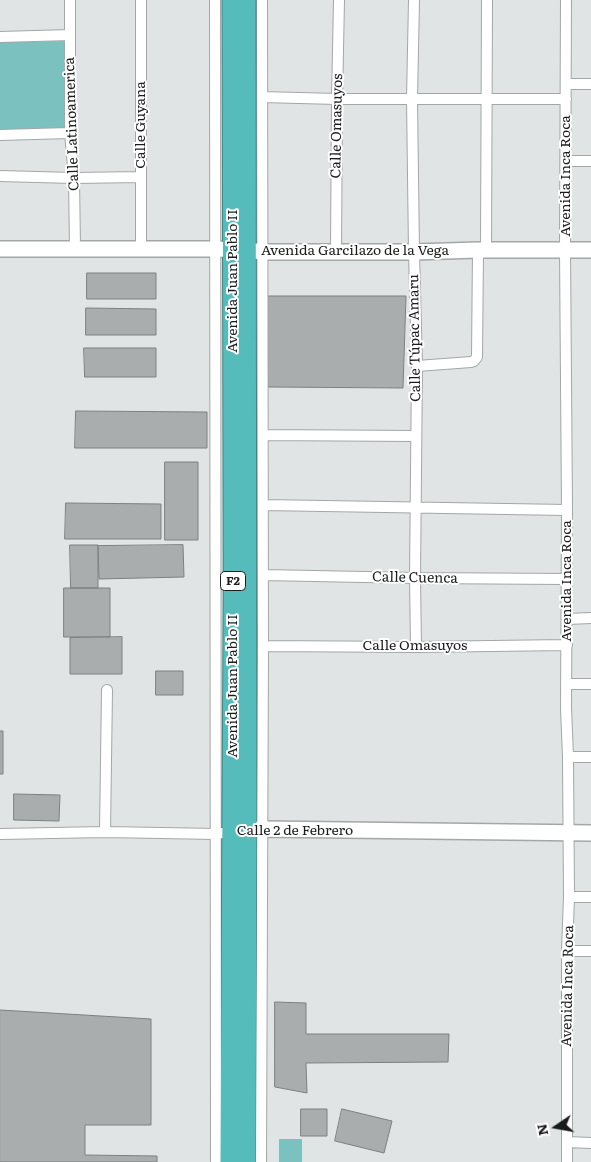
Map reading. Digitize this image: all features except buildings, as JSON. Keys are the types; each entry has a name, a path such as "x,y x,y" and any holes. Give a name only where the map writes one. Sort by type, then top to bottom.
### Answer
{"highway":[{"name":"Avenida Juan Pablo II","path":"232,0 240,250"},
{"name":"Avenida Juan Pablo II","path":"246,0 240,250 240,831 246,1162"},
{"name":"Avenida Juan Pablo II","path":"230,1162 240,831"}],"street":[{"name":"Calle Latinoamerica","path":"70,0 70,133 74,178 75,248"},
{"name":"Calle Guyana","path":"140,0 141,250"},
{"name":"Avenida Juan Pablo II","path":"215,0 240,250 263,435 263,646 240,831 216,1162"},
{"name":"Avenida Juan Pablo II","path":"261,1162 240,831 240,250 262,97 262,0"},
{"name":"Calle Omasuyos","path":"336,252 336,99 339,0"},
{"name":"Calle Túpac Amaru","path":"414,0 412,99 417,366 416,647"},
{"path":"417,366 471,362 477,357 487,98 487,0"},
{"name":"Avenida Inca Roca","path":"566,0 566,684 569,833 567,1162"},
{"path":"0,37 70,36"},
{"path":"566,84 591,84"},
{"path":"262,97 336,99 566,99"},
{"path":"0,135 70,133"},
{"path":"566,161 591,161"},
{"path":"0,176 141,177"},
{"name":"Avenida Garcilazo de la Vega","path":"0,248 336,252 591,250"},
{"path":"263,435 416,436"},
{"path":"263,505 567,510"},
{"name":"Calle Cuenca","path":"263,575 567,579"},
{"path":"567,619 591,618"},
{"name":"Calle Omasuyos","path":"263,646 416,647 567,645"},
{"path":"566,684 591,684"},
{"path":"105,832 106,690"},
{"path":"568,756 591,757"},
{"name":"Calle 2 de Febrero","path":"0,834 240,831 591,833"},
{"path":"569,897 591,897"},
{"path":"567,951 591,951"},
{"path":"567,1142 591,1142"}],"shaded area":[{"path":"67,41 67,129 0,129 0,42"},
{"path":"279,1139 302,1139 302,1162 279,1162"}]}
